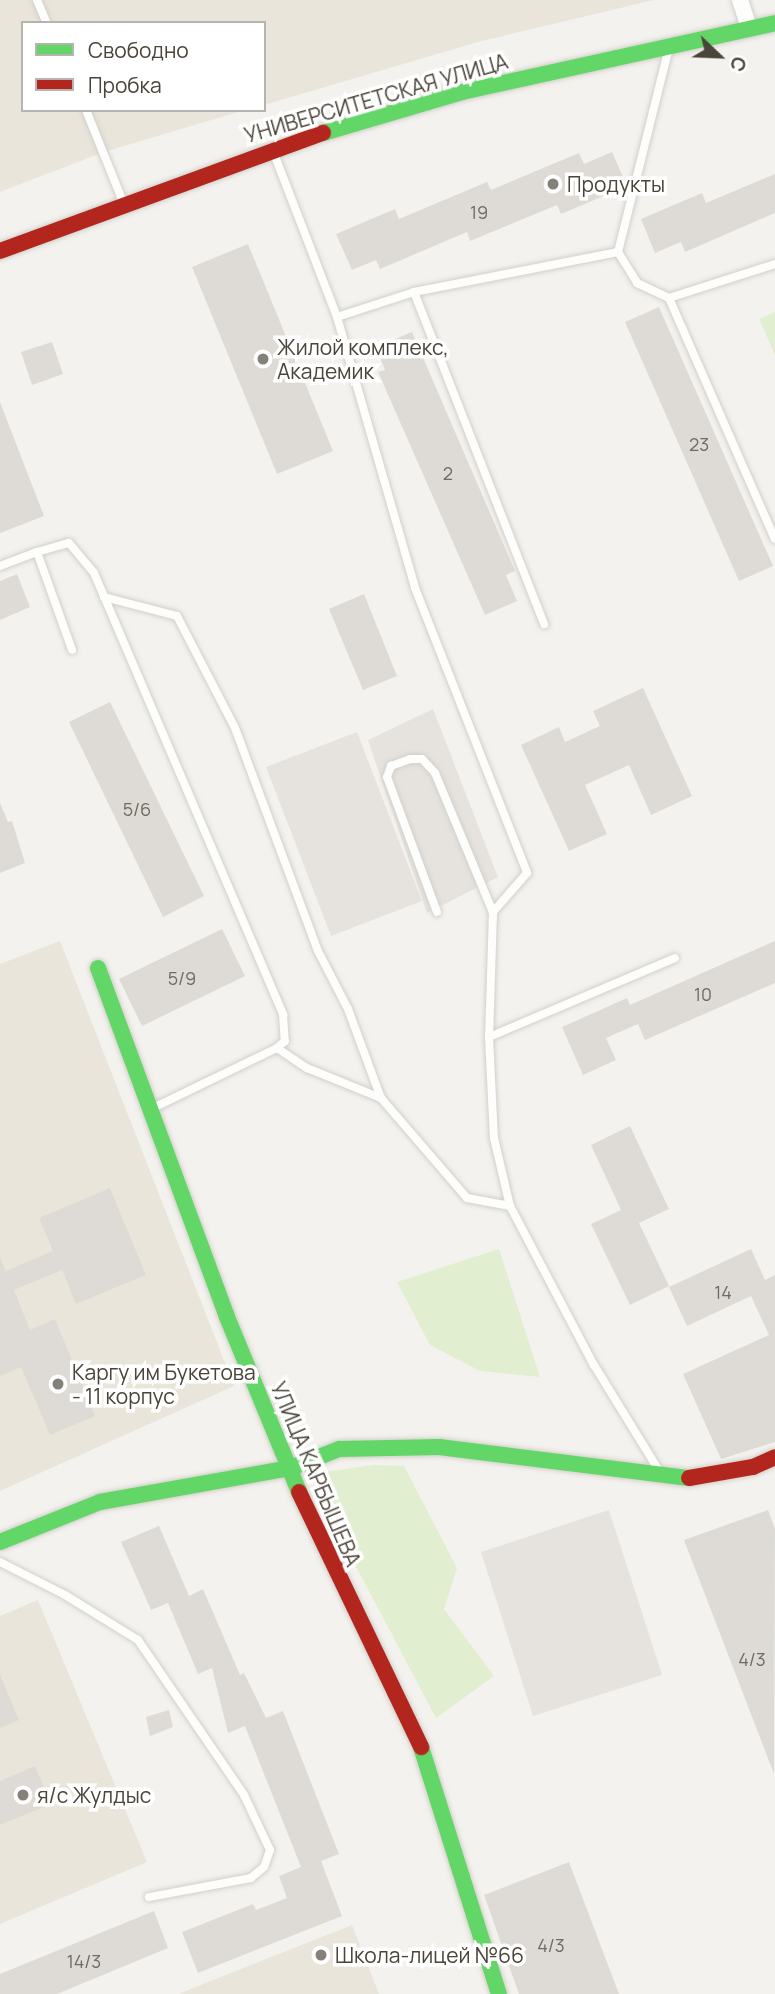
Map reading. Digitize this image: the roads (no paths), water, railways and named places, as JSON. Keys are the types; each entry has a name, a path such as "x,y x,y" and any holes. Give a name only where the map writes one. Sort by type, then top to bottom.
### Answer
{"street":[{"path":"740,0 750,28"},
{"name":"УНИВЕРСИТЕТСКАЯ УЛИЦА","path":"0,251 123,202 272,148 462,92 775,23"},
{"name":"УЛИЦА КАРБЫШЕВА","path":"98,968 227,1317 322,1547 429,1763 499,1994"},
{"path":"0,1542 100,1502 291,1468 339,1449 439,1447 663,1478 697,1478 753,1467 775,1457"}],"lane":[{"path":"37,0 46,21"},
{"path":"670,44 618,252 637,284 669,298 775,264"},
{"path":"87,112 123,202"},
{"path":"272,148 337,317 415,588 527,873 493,912"},
{"path":"337,317 414,292 618,252"},
{"path":"414,292 544,624"},
{"path":"669,298 775,539"},
{"path":"0,566 69,543 94,573 283,1015 285,1041 277,1048 150,1110"},
{"path":"37,552 72,650"},
{"path":"104,597 177,616 204,662 381,1098 467,1199 510,1206"},
{"path":"437,912 387,777 391,765 410,759 422,759 435,773 493,912 489,1038 494,1138 510,1206 594,1365 663,1478"},
{"path":"489,1038 675,958"},
{"path":"277,1048 307,1068 381,1098"},
{"path":"0,1562 65,1595 138,1640 244,1794 270,1850 264,1867 251,1878 149,1897"}],"place":[{"name":"Продукты","path":"553,184"},
{"name":"Жилой комплекс, Академик","path":"263,359"},
{"name":"Каргу им Букетова - 11 корпус","path":"58,1384"},
{"name":"я/c Жулдыс","path":"23,1795"},
{"name":"Школа-лицей №66","path":"321,1955"}]}
